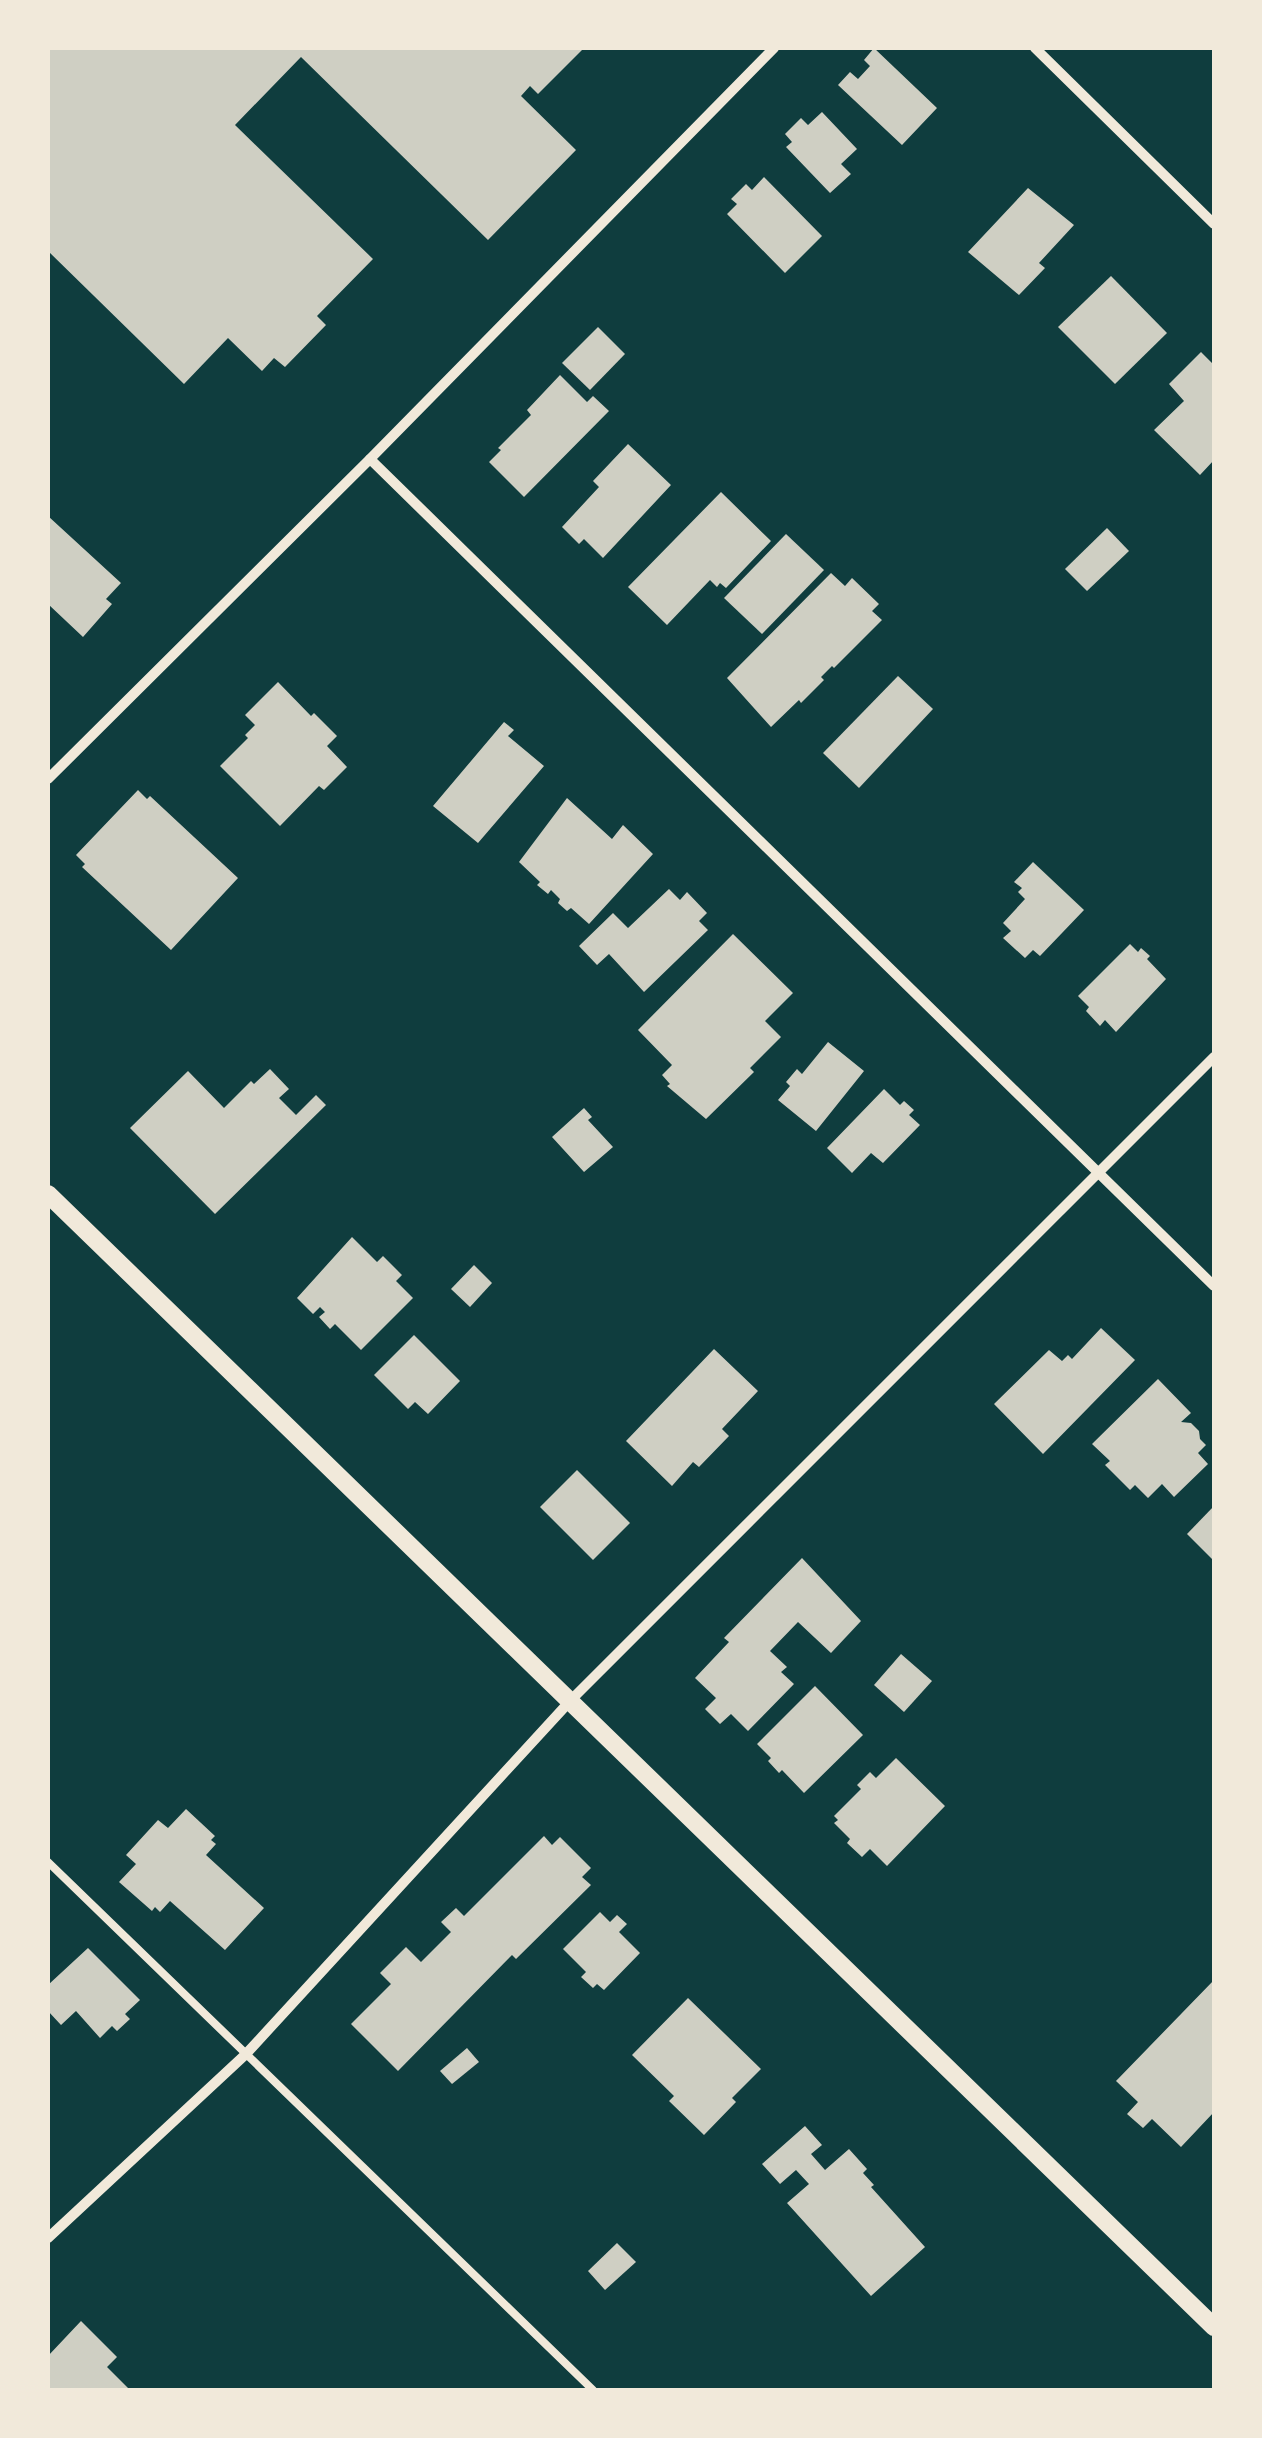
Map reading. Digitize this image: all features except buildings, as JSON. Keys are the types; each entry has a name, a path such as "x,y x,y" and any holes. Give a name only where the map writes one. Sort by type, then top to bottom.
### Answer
{"street":[{"path":"48,778 370,459 774,48"},
{"path":"1035,48 1214,224"},
{"path":"370,459 1214,1286"},
{"path":"48,2238 246,2054 571,1700 1214,1057"},
{"path":"48,1194 1214,2328"}],"lane":[{"path":"48,1862 593,2390"}]}
